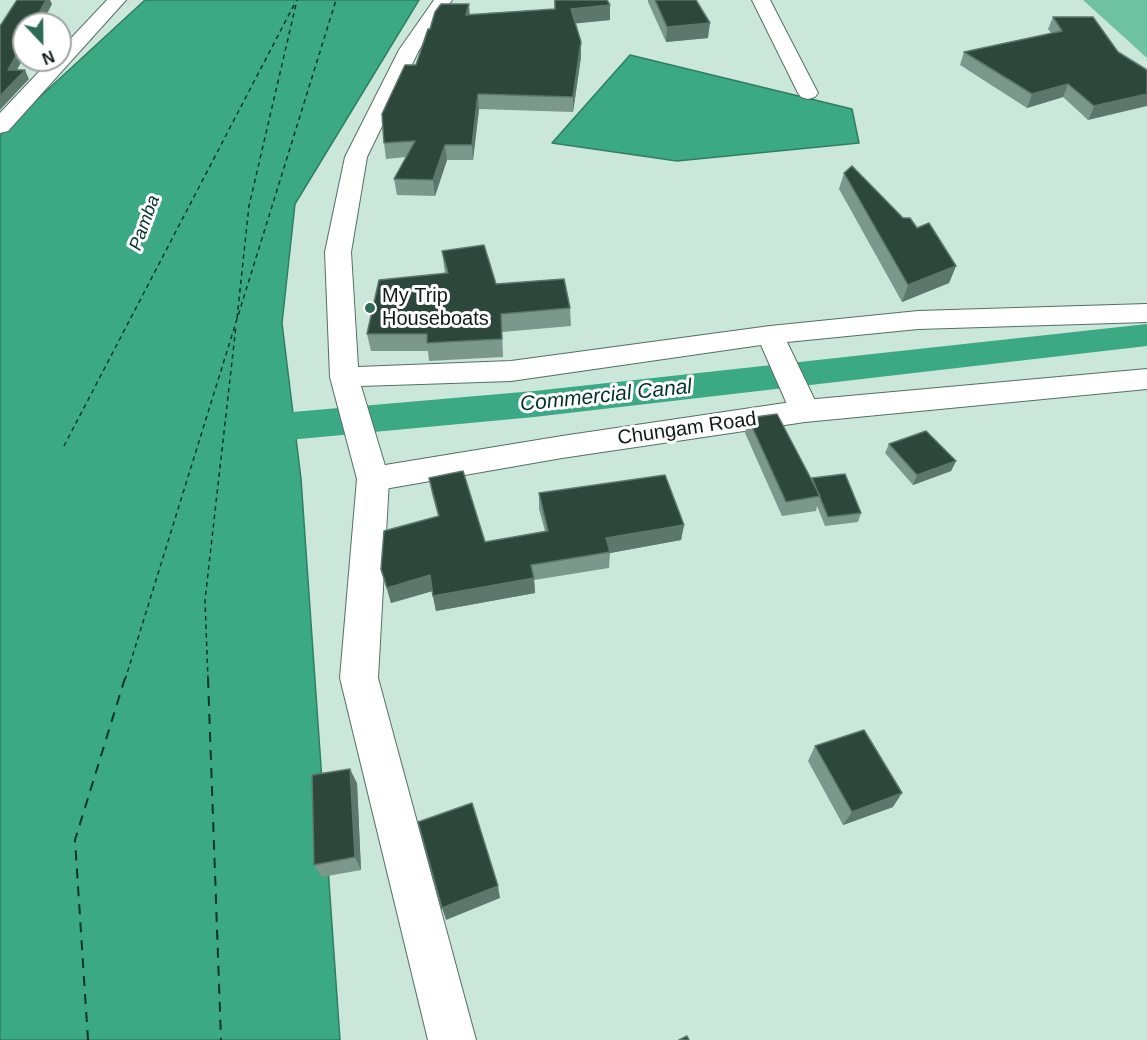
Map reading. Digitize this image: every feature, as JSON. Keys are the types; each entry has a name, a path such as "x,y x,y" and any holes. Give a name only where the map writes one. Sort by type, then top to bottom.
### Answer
{"street":[{"path":"0,126 117,0"},
{"path":"443,0 409,50 356,157 338,252 346,381 370,469 359,678 452,1040"},
{"path":"761,0 808,93"},
{"path":"346,381 511,371 770,335 918,320 1147,313"},
{"path":"770,335 805,411"},
{"name":"Chungam Road","path":"370,469 562,447 805,411 1147,379"}],"shaded area":[{"path":"1083,0 1147,0 1147,58"}],"water":[{"name":"Pamba","path":"145,0 419,0 295,204 282,323 301,479 340,1040 0,1040 0,136 67,72 72,72 72,67"},
{"path":"630,55 852,109 859,143 677,161 552,143"}],"building":[{"path":"17,0 46,0 40,12 12,12 12,63 8,70 23,72 0,96 0,26"},
{"path":"555,0 607,0 610,5 571,9 581,42 573,97 478,94 472,145 445,145 433,180 394,179 415,141 384,143 382,114 405,65 416,65 428,29 441,4 469,4 466,15 555,9"},
{"path":"655,0 696,0 710,23 667,27"},
{"path":"1053,17 1093,17 1118,52 1147,70 1147,94 1094,106 1068,84 1032,94 964,52 1062,31"},
{"path":"852,166 903,218 910,218 917,228 929,223 956,266 908,285 844,173"},
{"path":"484,245 496,284 564,279 570,308 501,314 502,339 427,343 427,334 367,334 379,280 448,273 442,251"},
{"path":"777,414 820,496 786,502 748,418"},
{"path":"926,431 956,461 917,475 889,444"},
{"path":"463,471 485,542 548,531 539,493 665,475 684,525 606,538 610,552 531,565 534,578 433,596 430,575 387,588 381,569 384,531 439,516 429,478"},
{"path":"845,474 861,513 828,517 812,478"},
{"path":"864,730 902,793 852,812 815,746"},
{"path":"350,769 355,857 314,865 312,775"},
{"path":"472,803 498,886 442,908 418,822"}],"waterway":[{"name":"Commercial Canal","path":"235,431 534,404 1147,335"}],"ferry route":[{"path":"237,318 249,206 297,0"},
{"path":"125,680 336,0"},
{"path":"64,446 295,3"},
{"path":"208,680 205,600 236,326"},
{"path":"88,1040 75,840 125,678"},
{"path":"208,678 221,1040"}],"place":[{"name":"My Trip Houseboats","path":"370,308"}]}
